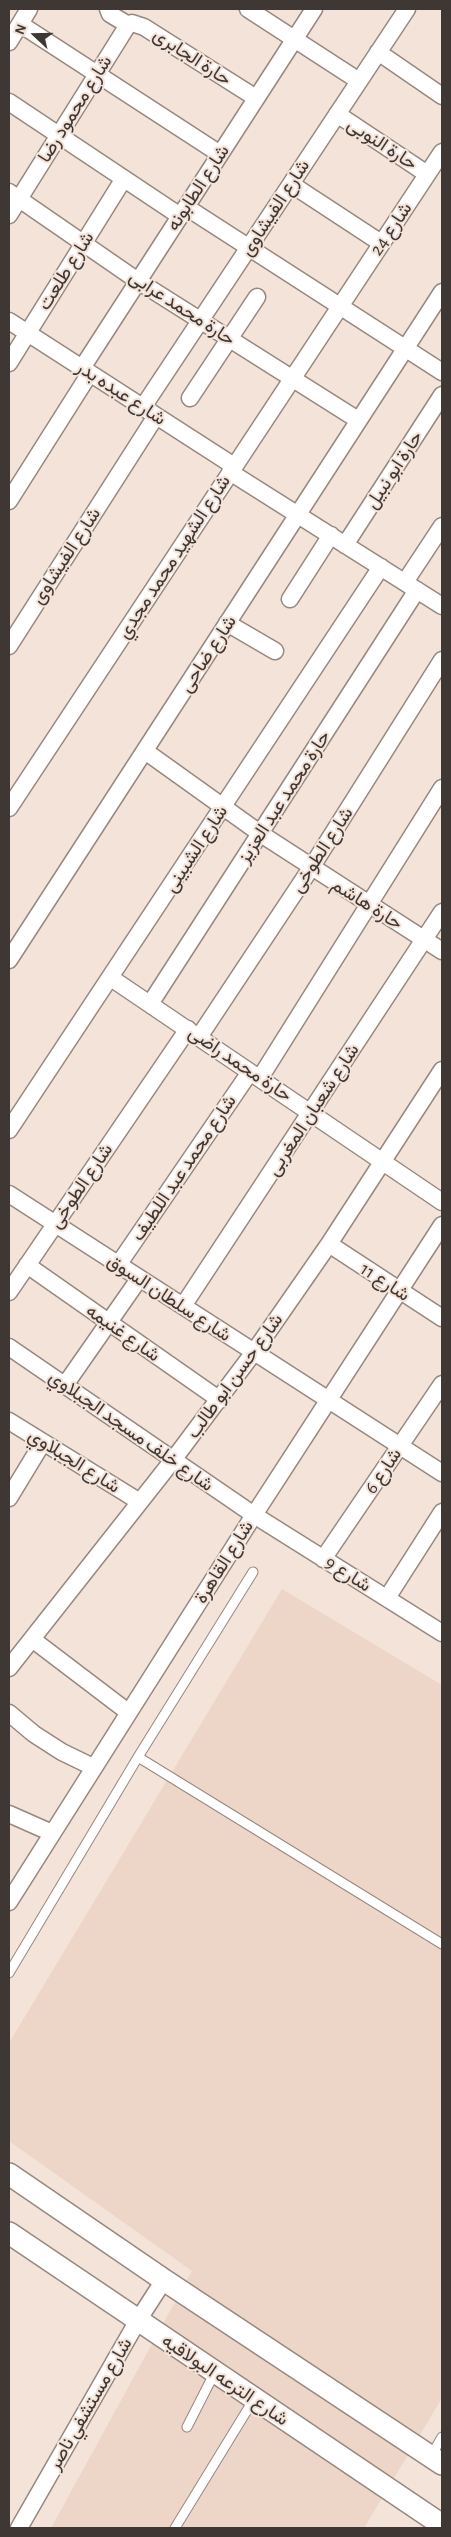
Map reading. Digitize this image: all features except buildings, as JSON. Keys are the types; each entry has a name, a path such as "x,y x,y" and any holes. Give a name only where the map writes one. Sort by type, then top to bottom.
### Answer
{"street":[{"path":"29,9 13,30 97,74 220,154"},
{"path":"108,9 110,14 126,25"},
{"path":"248,9 359,81"},
{"name":"شارع الطابونه","path":"9,501 138,281 314,9"},
{"name":"شارع الفيشاوى","path":"9,646 150,411 200,321 407,9"},
{"name":"حارة الجابرى","path":"126,25 132,23 144,26 256,98"},
{"name":"شارع محمود رضا","path":"9,215 14,196 58,136 126,25"},
{"path":"378,52 442,96"},
{"path":"9,102 123,180 249,248 442,372"},
{"name":"حارة النوبى","path":"337,114 428,174"},
{"name":"شارع 24","path":"339,306 442,152"},
{"name":"شارع طلعت","path":"9,363 123,180"},
{"path":"291,184 381,243"},
{"name":"حارة محمد عرابى","path":"14,196 138,281 358,420"},
{"name":"شارع ضاحى","path":"9,960 442,292"},
{"path":"190,398 258,297"},
{"name":"شارع الشهيد محمد مجدي","path":"9,808 339,306"},
{"name":"شارع عبده بدر","path":"9,320 150,411 297,514 442,606"},
{"name":"حارة ابو نبيل","path":"345,545 442,395"},
{"name":"حارة محمد عبد العزيز","path":"150,1004 261,834 411,586 442,526"},
{"path":"290,599 330,535"},
{"name":"شارع الشبينى","path":"9,1130 381,567"},
{"path":"228,623 275,651"},
{"name":"شارع الطوخى","path":"9,1292 311,868 442,660"},
{"name":"حارة هاشم","path":"145,751 223,808 311,868 442,951"},
{"name":"شارع محمد عبد اللطيف","path":"118,1265 255,1075 368,905 442,788"},
{"name":"شارع شعبان المغربى","path":"183,1306 312,1113 442,912"},
{"name":"حارة محمد راضى","path":"111,978 442,1202"},
{"name":"شارع حسن ابو طالب","path":"9,1668 220,1400 329,1244 442,1070"},
{"name":"شارع سلطان السوق","path":"9,1194 442,1473"},
{"name":"شارع القاهرة","path":"10,1897 442,1225"},
{"name":"شارع 11","path":"329,1244 442,1318"},
{"name":"شارع غنيمه","path":"27,1265 220,1400"},
{"path":"65,1385 139,1279"},
{"name":"شارع خلف مسجد الجبلاوي","path":"9,1347 254,1515"},
{"name":"شارع 6","path":"323,1558 442,1384"},
{"name":"شارع الجبلاوي","path":"9,1421 140,1502"},
{"path":"9,1498 13,1480 43,1442"},
{"path":"387,1598 442,1512"},
{"name":"شارع 9","path":"254,1515 442,1633"},
{"path":"32,1639 128,1712"},
{"path":"9,1713 34,1734 62,1752 93,1768"},
{"path":"9,1814 52,1833"},
{"path":"9,2174 164,2280 437,2460"},
{"name":"شارع الترعه البولاقيه","path":"9,2233 137,2322 215,2372 442,2525"},
{"name":"شارع مستشفي ناصر","path":"19,2528 137,2322 164,2280"}],"lane":[{"path":"9,1973 138,1757 254,1572"},
{"path":"138,1757 442,1944"},
{"path":"188,2427 215,2372"},
{"path":"175,2528 254,2399"},
{"path":"437,2460 442,2436"}],"shaded area":[{"path":"282,1589 442,1685 442,2398 364,2528 51,2528 192,2271 9,2141 9,2043"}]}
